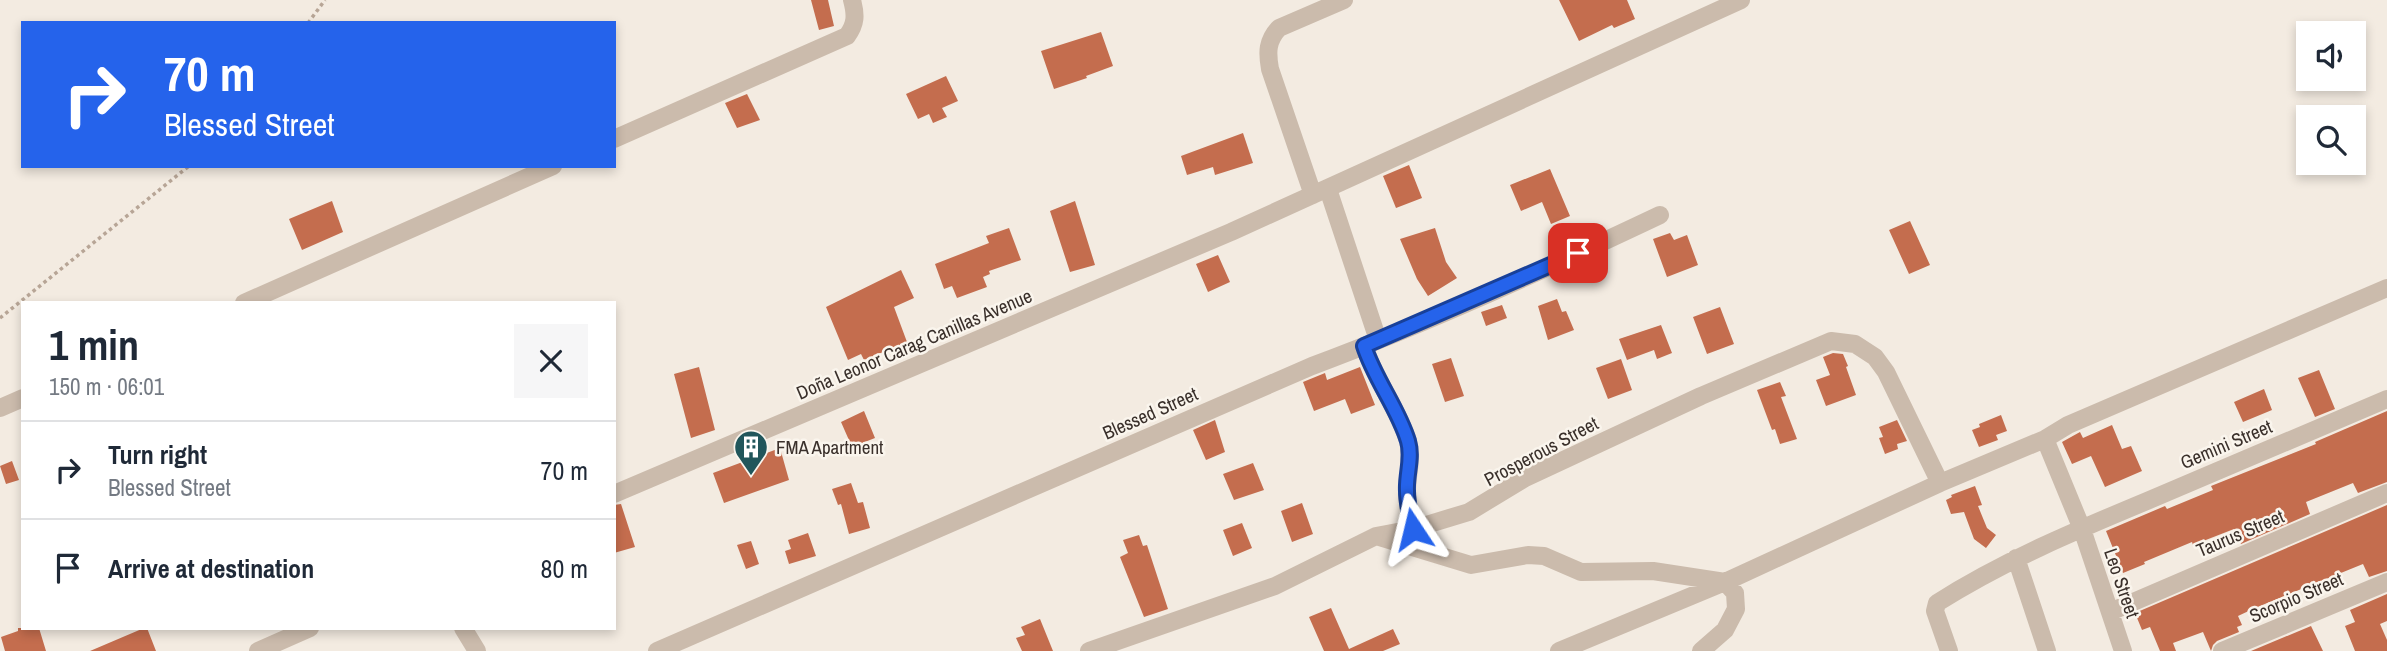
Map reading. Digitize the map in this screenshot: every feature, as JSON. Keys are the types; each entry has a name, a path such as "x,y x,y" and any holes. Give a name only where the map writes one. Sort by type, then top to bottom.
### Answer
{"street":[{"path":"616,138 847,36 853,28 856,14 852,0"},
{"path":"1344,0 1279,28 1272,37 1267,52 1270,69 1320,192 1371,343 1371,368 1392,404 1409,443 1406,493 1413,529"},
{"name":"Doña Leonor Carag Canillas Avenue","path":"616,494 1231,232 1741,0"},
{"path":"249,301 548,168"},
{"name":"Blessed Street","path":"657,651 1312,366 1558,263 1660,215"},
{"path":"1559,651 1725,582 1940,483 2045,439 2068,425 2387,288"},
{"name":"Prosperous Street","path":"1089,651 1275,586 1376,536 1413,529 1469,512 1525,478 1701,396 1831,341 1855,344 1875,357 1886,372 1940,483"},
{"path":"0,408 21,399"},
{"name":"Gemini Street","path":"1949,651 1935,611 1937,603 1964,585 2082,528 2387,399"},
{"name":"Leo Street","path":"2045,439 2082,528 2123,651"},
{"name":"Taurus Street","path":"2109,612 2387,493"},
{"path":"1376,536 1471,565 1528,555 1544,556 1581,572 1653,571 1725,582 1735,593 1736,609 1725,630 1701,651"},
{"path":"2016,558 2047,651"},
{"name":"Scorpio Street","path":"2222,651 2387,582"},
{"path":"258,651 305,630"},
{"path":"464,630 477,651"}],"path":[{"path":"309,21 325,0"},
{"path":"21,301 187,168"},
{"path":"0,318 21,301"}],"building":[{"path":"811,0 828,0 834,26 819,30"},
{"path":"1559,0 1627,0 1635,19 1614,28 1612,25 1579,41"},
{"path":"1101,32 1113,66 1054,89 1041,51"},
{"path":"946,76 958,101 942,108 947,117 933,123 929,114 918,119 906,94"},
{"path":"747,94 760,120 737,128 725,103"},
{"path":"1243,133 1253,163 1215,175 1213,167 1187,175 1181,156"},
{"path":"1409,165 1422,198 1396,208 1383,176"},
{"path":"1550,169 1570,216 1551,224 1542,202 1521,211 1510,185"},
{"path":"332,201 343,232 302,250 289,219"},
{"path":"1075,201 1095,265 1070,272 1050,211"},
{"path":"1910,221 1930,265 1909,274 1889,230"},
{"path":"1009,228 1021,260 989,271 990,274 983,277 987,287 957,298 952,286 944,289 935,264 989,243 986,236"},
{"path":"1435,228 1446,262 1457,278 1428,296 1417,279 1400,239"},
{"path":"1670,233 1674,240 1687,235 1698,265 1667,277 1653,239"},
{"path":"1218,255 1230,282 1208,292 1196,264"},
{"path":"901,270 914,298 894,307 907,342 864,360 861,354 848,360 826,307"},
{"path":"1557,299 1562,312 1566,311 1574,330 1548,340 1538,306"},
{"path":"1502,305 1507,318 1486,326 1481,312"},
{"path":"1720,307 1734,344 1707,354 1693,317"},
{"path":"1661,325 1672,353 1657,359 1654,350 1627,360 1619,339"},
{"path":"1833,353 1843,354 1856,395 1826,406 1816,380 1830,375 1823,357"},
{"path":"1451,358 1464,396 1445,402 1432,364"},
{"path":"1621,359 1632,390 1608,399 1596,368"},
{"path":"699,367 715,430 691,438 674,374"},
{"path":"1360,367 1375,405 1351,414 1345,399 1314,411 1303,382 1325,373 1327,380"},
{"path":"2319,370 2335,409 2315,417 2298,378"},
{"path":"1780,382 1786,396 1781,397 1797,439 1780,444 1757,390"},
{"path":"2264,389 2272,410 2243,422 2234,402"},
{"path":"864,411 875,438 852,447 841,422"},
{"path":"2387,411 2387,482 2358,493 2353,483 2306,502 2310,514 2241,544 2234,529 2193,545 2192,542 2123,573 2106,531 2165,506 2167,509 2213,490 2211,486 2316,444 2315,442"},
{"path":"2001,415 2007,431 1996,435 1998,440 1979,447 1972,430 1980,427 1979,424"},
{"path":"1215,420 1225,452 1206,460 1193,430"},
{"path":"1897,420 1907,441 1897,444 1898,449 1885,454 1879,438 1883,437 1879,427"},
{"path":"2112,425 2122,449 2131,446 2142,471 2105,487 2091,456 2072,464 2062,442 2080,432 2083,438"},
{"name":"FMA Apartment","path":"780,448 789,480 724,503 713,473"},
{"path":"12,461 19,480 6,484 0,466"},
{"path":"1253,463 1264,490 1234,500 1223,474"},
{"path":"851,483 858,503 863,502 870,528 849,534 841,504 838,505 832,489"},
{"path":"1975,486 1982,505 1978,506 1987,528 1996,535 1986,548 1974,539 1964,512 1951,514 1946,500 1952,497 1951,495"},
{"path":"1302,503 1313,534 1292,542 1281,511"},
{"path":"621,504 635,547 616,552 616,505"},
{"path":"2387,505 2387,571 2369,577 2363,564 2255,608 2238,616 2242,625 2237,627 2239,632 2217,641 2211,651 2203,632 2173,643 2176,651 2160,651 2150,627 2142,630 2135,613"},
{"path":"1242,523 1252,548 1233,556 1223,530"},
{"path":"808,533 816,556 789,564 785,551 791,549 788,540"},
{"path":"1139,535 1143,546 1147,545 1168,609 1144,617 1120,557 1128,553 1123,540"},
{"path":"751,541 759,564 746,569 737,545"},
{"path":"2387,594 2387,621 2380,624 2387,640 2387,651 2355,651 2345,626 2355,622 2350,610"},
{"path":"1331,608 1349,649 1393,629 1400,644 1383,651 1324,651 1309,617"},
{"path":"1040,619 1053,651 1022,651 1016,638 1025,635 1021,627"},
{"path":"2311,626 2323,651 2251,651"},
{"path":"18,628 40,630 46,651 5,651 1,637 18,631"},
{"path":"139,630 148,630 156,651 90,651"}],"place":[{"name":"FMA Apartment","path":"751,477"}],"route":[{"path":"1413,529 1406,493 1409,443 1392,404 1371,368 1364,346 1578,253"}]}
